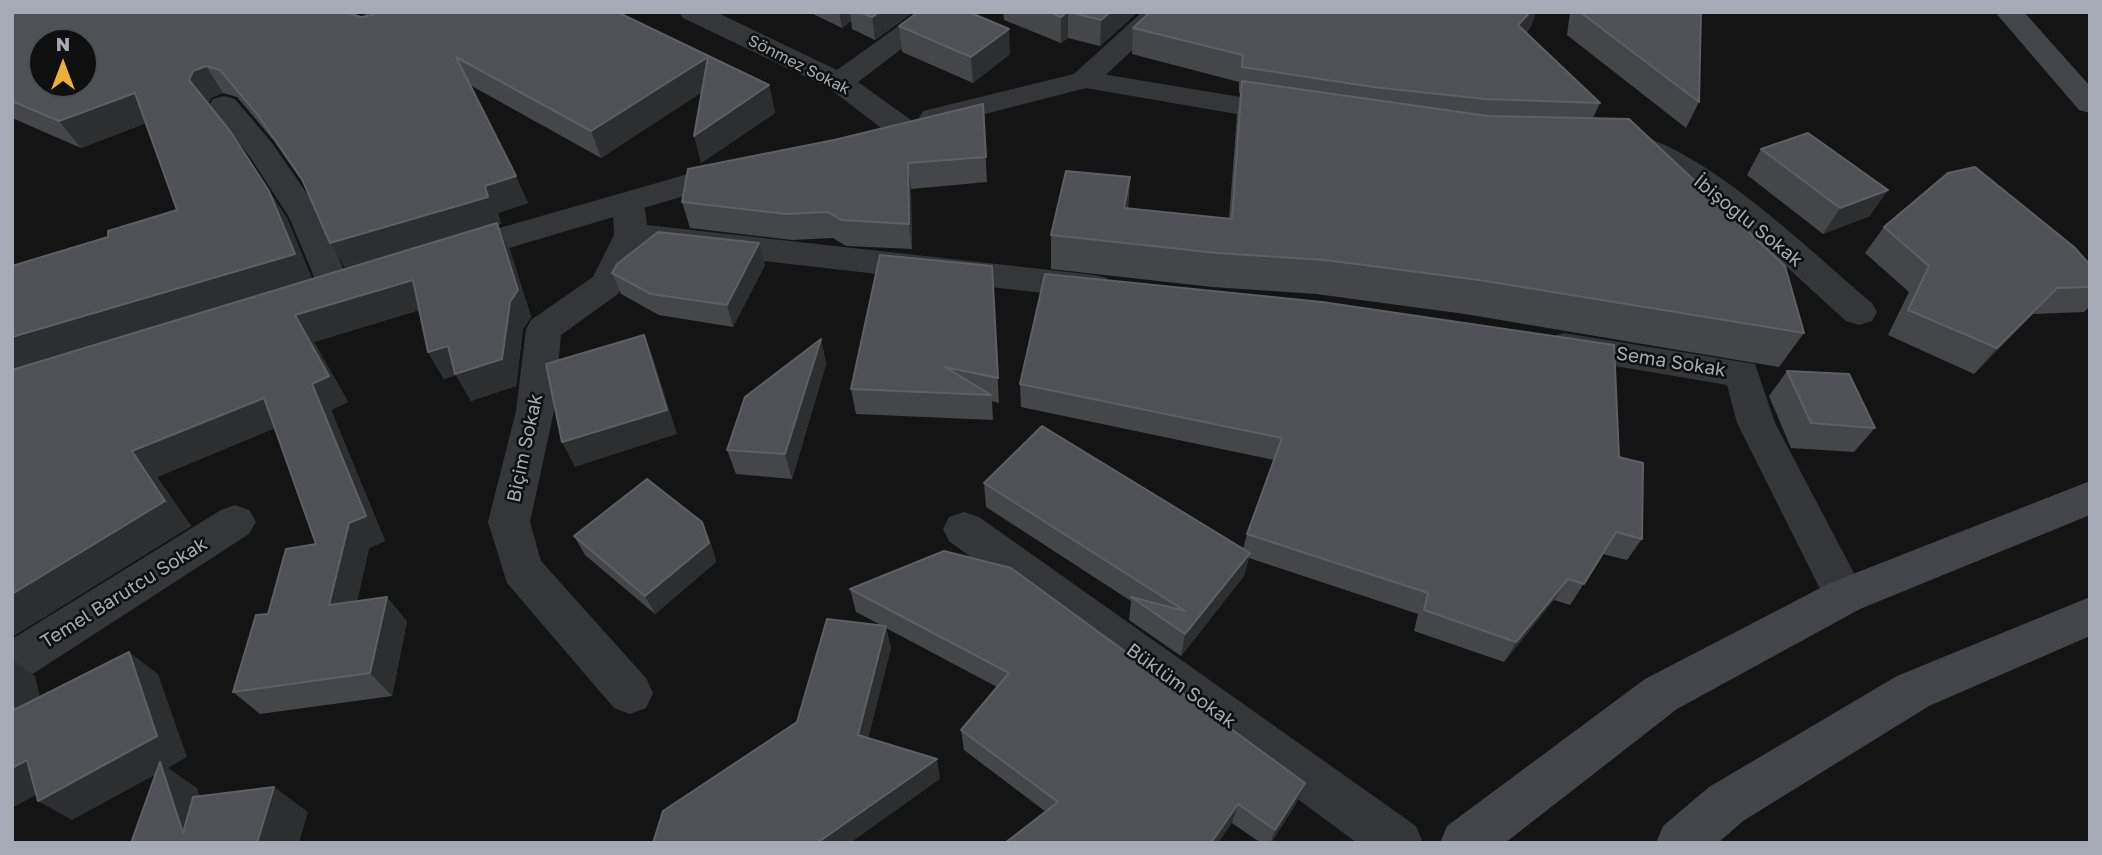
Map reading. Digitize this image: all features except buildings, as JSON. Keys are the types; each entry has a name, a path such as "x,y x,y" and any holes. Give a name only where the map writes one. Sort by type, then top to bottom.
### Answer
{"main road":[{"path":"2009,12 2090,103"},
{"path":"1465,843 1661,694 1845,596 2090,497"},
{"path":"1681,843 1726,804 1913,691 2090,616"}],"street":[{"name":"Sönmez Sokak","path":"693,12 839,82 900,127"},
{"path":"839,82 936,12"},
{"path":"1083,80 1159,12"},
{"path":"861,137 1083,80 1310,117"},
{"path":"224,105 261,150 305,216 336,289"},
{"name":"İbişoğlu Sokak","path":"1622,141 1670,159 1730,204 1859,312"},
{"path":"429,260 630,217 771,161"},
{"path":"630,217 1132,292"},
{"name":"Biçim Sokak","path":"630,217 606,285 544,329 535,411 509,522 522,570 630,693"},
{"name":"Sema Sokak","path":"1531,340 1742,374 1756,423 1845,596"},
{"name":"Temel Barutcu Sokak","path":"12,663 236,522"},
{"name":"Büklüm Sokak","path":"964,529 1398,843"}]}
